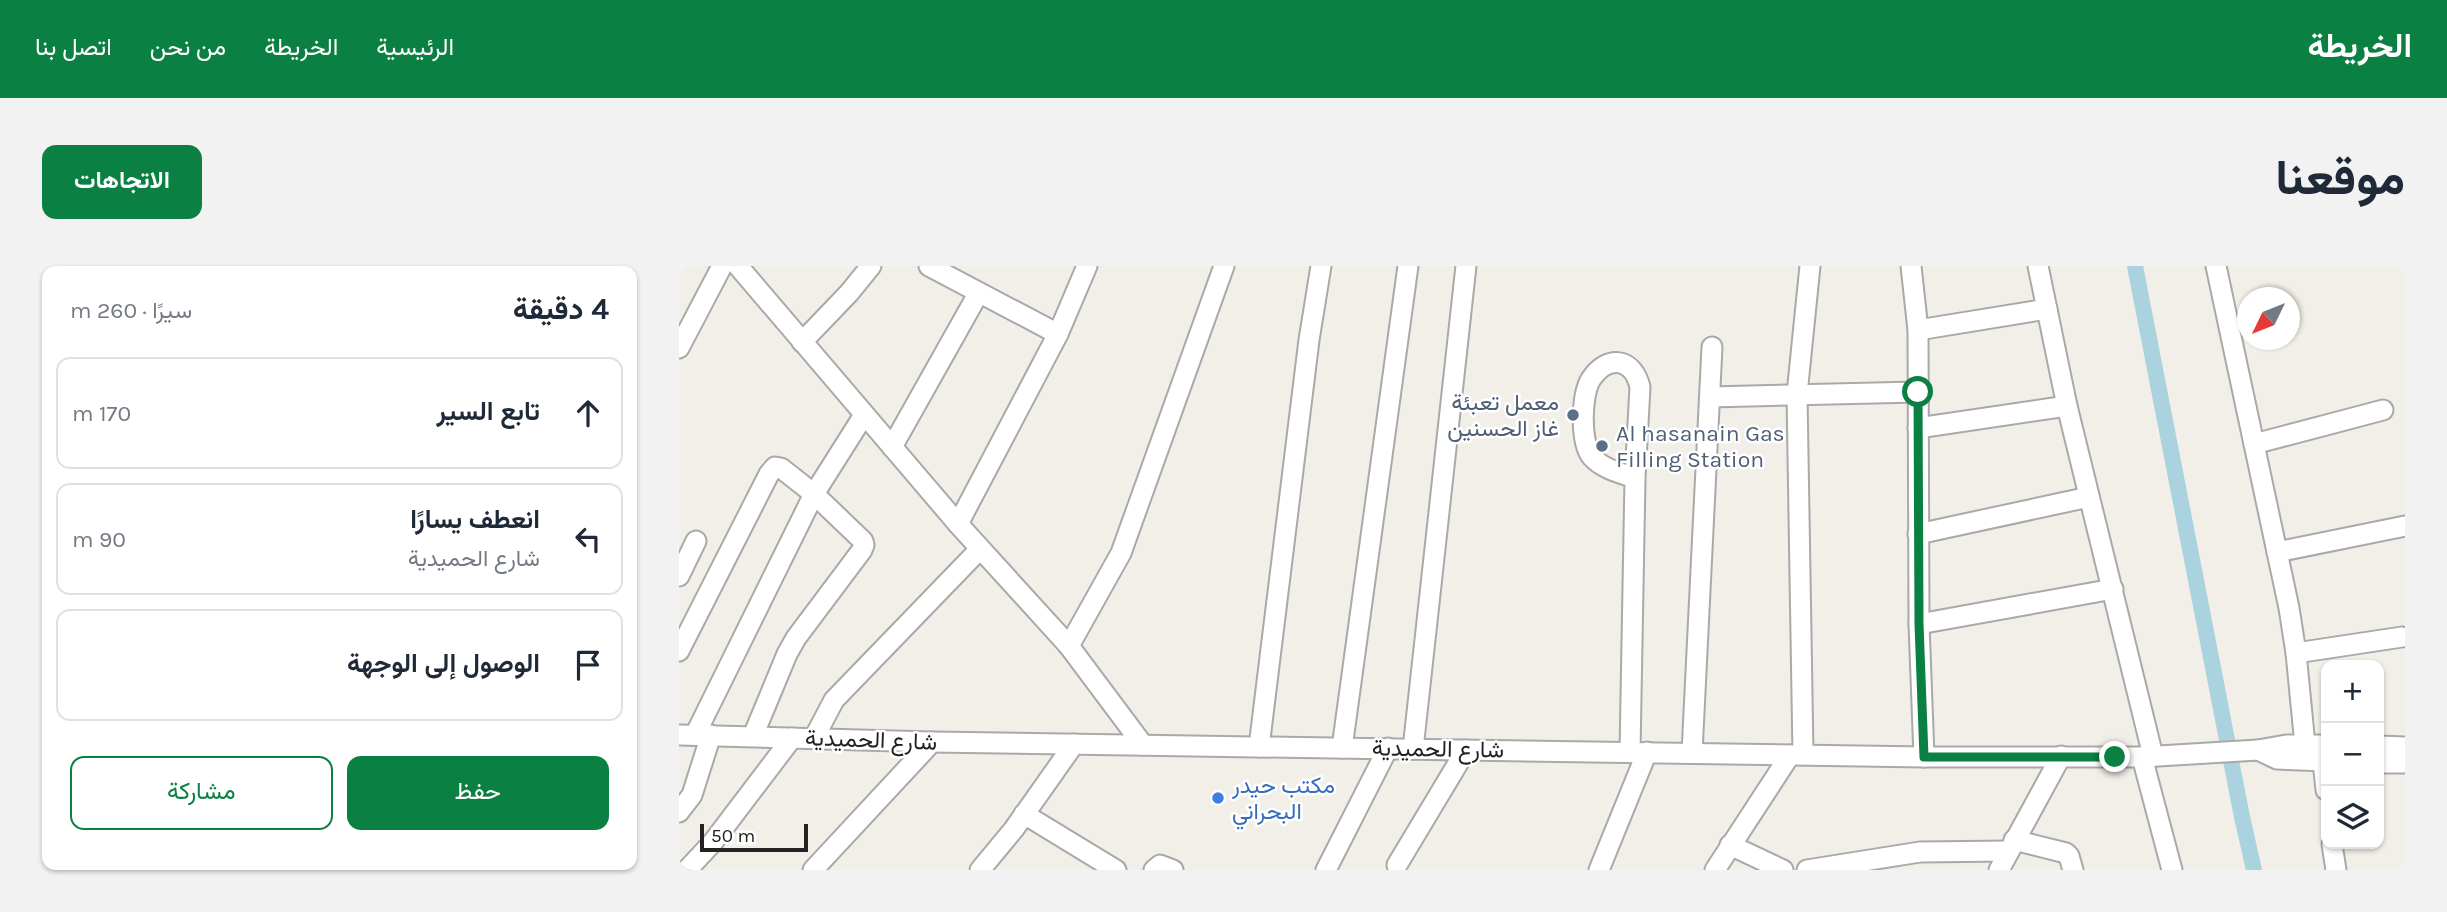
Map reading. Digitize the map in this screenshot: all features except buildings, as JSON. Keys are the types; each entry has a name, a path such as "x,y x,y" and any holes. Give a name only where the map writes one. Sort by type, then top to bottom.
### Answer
{"street":[{"path":"679,348 722,266"},
{"path":"738,266 958,524 1069,646 1143,745"},
{"path":"802,342 871,266"},
{"path":"929,266 1058,334"},
{"path":"958,524 1058,334 1087,266"},
{"path":"1069,646 1121,553 1224,266"},
{"path":"1259,747 1307,353 1321,266"},
{"path":"1342,748 1408,266"},
{"path":"1413,749 1466,266"},
{"path":"1715,870 1730,845 1796,755 1797,394 1810,266"},
{"path":"1911,266 1918,330 1919,624 1924,757"},
{"path":"2038,266 2067,406 2113,589 2172,870"},
{"path":"2216,266 2296,653 2305,745"},
{"path":"892,447 978,294"},
{"path":"1918,330 2047,309"},
{"path":"1692,753 1712,347"},
{"path":"1598,870 1638,752 1635,478 1640,387 1637,373 1630,367 1620,362 1611,363 1597,372 1587,388 1584,445 1592,457 1604,467 1635,478"},
{"path":"1710,397 1918,392"},
{"path":"1918,429 2067,406"},
{"path":"2254,444 2383,410"},
{"path":"679,812 692,795 695,735 814,494 864,415"},
{"path":"679,650 775,467 781,468 814,494 863,541 864,545 787,654 753,736"},
{"path":"1918,534 2089,497"},
{"path":"2277,552 2405,526"},
{"path":"679,576 696,541"},
{"path":"814,738 834,700 981,549"},
{"path":"1919,624 2113,589"},
{"path":"2296,653 2402,637"},
{"name":"شارع الحميدية","path":"695,735 1074,744 1924,757 2147,757 2305,745 2321,754"},
{"path":"687,870 713,842 792,738"},
{"path":"813,870 932,741"},
{"path":"980,870 1074,744"},
{"path":"2384,746 2405,747"},
{"path":"1326,870 1388,748"},
{"path":"1397,864 1466,750"},
{"path":"2250,751 2277,759 2321,756"},
{"path":"2000,870 2061,756"},
{"path":"2384,762 2405,763"},
{"path":"1024,814 1116,870"},
{"path":"1730,845 1783,870"},
{"path":"1807,870 1920,852 2011,845 2066,853 2070,856 2073,870"},
{"path":"2333,849 2336,870"},
{"path":"1154,870 1160,865 1173,870"}],"waterway":[{"path":"2135,266 2254,870"}],"place":[{"name":"معمل تعبئة غاز الحسنين","path":"1573,415"},
{"name":"Al hasanain Gas Filling Station","path":"1602,446"},
{"name":"مكتب حيدر البحراني","path":"1218,798"}],"route":[{"path":"1918,392 1919,624 1924,757 2115,757"}]}
